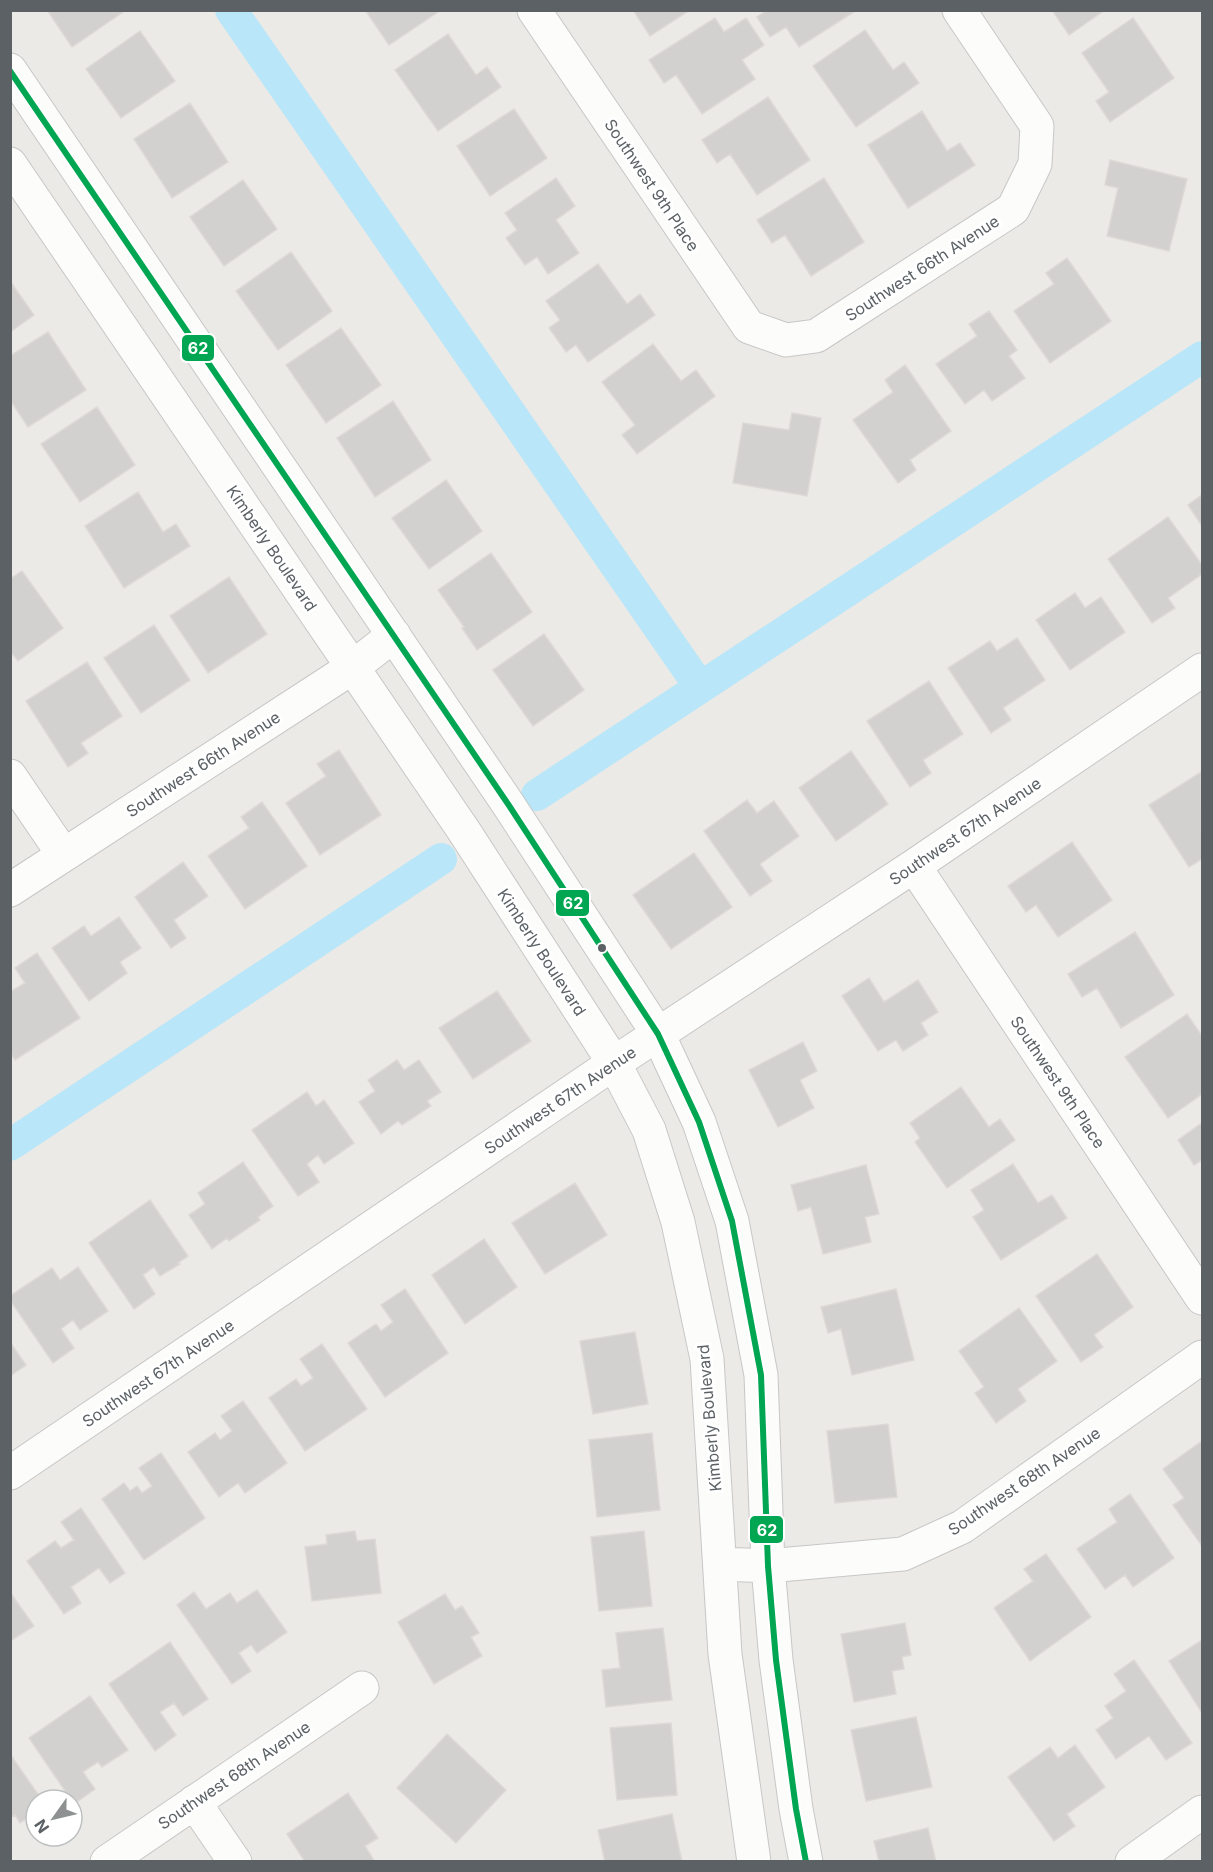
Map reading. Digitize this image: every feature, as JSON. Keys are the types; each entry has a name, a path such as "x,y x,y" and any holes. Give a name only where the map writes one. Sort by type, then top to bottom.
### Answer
{"street":[{"name":"Southwest 9th Place","path":"534,10 749,327 786,340"},
{"name":"Southwest 66th Avenue","path":"786,340 816,336 1013,209 1035,165 1037,126 959,10"},
{"path":"10,70 508,804 658,1034 699,1122 732,1221 761,1375 768,1566 776,1660 796,1809 806,1862"},
{"name":"Kimberly Boulevard","path":"10,164 464,831 614,1064 649,1130 678,1222 707,1359 725,1654 754,1862"},
{"name":"Southwest 66th Avenue","path":"10,890 353,667 394,635"},
{"name":"Southwest 67th Avenue","path":"10,1473 658,1034 914,866 1203,670"},
{"path":"10,776 63,854"},
{"name":"Southwest 9th Place","path":"914,866 1203,1298"},
{"name":"Southwest 68th Avenue","path":"720,1564 768,1566 903,1554 962,1527 1203,1357"},
{"name":"Southwest 68th Avenue","path":"106,1862 362,1688"},
{"path":"194,1802 235,1862"},
{"path":"1132,1862 1203,1812"}],"building":[{"path":"47,10 126,10 72,47"},
{"path":"365,10 441,10 389,45"},
{"path":"633,10 690,10 650,36"},
{"path":"767,10 857,10 799,47 786,27 770,37 757,17"},
{"path":"1052,10 1105,10 1069,35"},
{"path":"715,18 724,32 746,18 764,45 742,60 755,79 702,114 676,75 664,83 649,60"},
{"path":"1133,18 1174,78 1110,122 1096,101 1109,92 1082,53"},
{"path":"865,30 893,70 904,62 919,83 856,127 813,66"},
{"path":"140,31 175,81 121,118 86,69"},
{"path":"448,34 476,75 487,67 501,87 438,131 395,70"},
{"path":"768,97 810,160 757,195 730,154 717,163 702,140"},
{"path":"190,103 228,162 172,198 134,139"},
{"path":"514,109 547,158 490,196 457,146"},
{"path":"922,111 947,151 960,143 975,165 908,208 868,145"},
{"path":"1110,160 1187,179 1169,251 1107,236 1118,188 1105,185"},
{"path":"556,178 575,206 556,220 579,253 548,274 537,257 525,265 506,238 517,230 505,213"},
{"path":"824,178 864,242 811,276 785,235 772,243 757,220"},
{"path":"243,180 277,229 224,266 190,217"},
{"path":"291,252 332,311 278,350 236,291"},
{"path":"1067,258 1111,321 1050,363 1014,311 1054,284 1046,273"},
{"path":"598,264 627,304 640,294 655,315 588,362 576,345 566,352 549,328 560,320 546,301"},
{"path":"10,281 34,315 10,332"},
{"path":"989,311 1017,350 1009,356 1025,378 992,401 984,390 965,404 936,364 977,336 969,324"},
{"path":"341,328 381,385 326,423 286,365"},
{"path":"48,332 86,390 28,427 10,400 10,356"},
{"path":"653,344 681,381 696,370 715,396 637,454 622,435 635,425 602,382"},
{"path":"905,365 951,431 910,460 916,470 898,483 853,420 893,392 885,380"},
{"path":"393,401 431,460 375,497 337,438"},
{"path":"97,407 135,465 80,502 41,444"},
{"path":"792,413 821,418 807,496 733,483 743,423 789,430"},
{"path":"446,480 482,531 429,569 392,518"},
{"path":"138,492 163,532 176,524 190,546 124,588 85,526"},
{"path":"1202,495 1202,526 1188,505"},
{"path":"1168,517 1202,565 1202,574 1168,598 1175,608 1152,623 1108,559"},
{"path":"491,553 532,612 477,650 438,590"},
{"path":"22,571 63,628 18,661 10,651 10,579"},
{"path":"229,577 267,634 208,673 170,616"},
{"path":"1075,593 1085,608 1101,597 1125,632 1070,670 1036,620"},
{"path":"154,625 190,680 141,713 104,658"},
{"path":"544,634 584,690 533,726 493,670"},
{"path":"1017,638 1045,680 1003,708 1011,720 991,733 948,668 990,641 997,651"},
{"path":"87,662 122,716 81,743 88,753 68,767 26,701"},
{"path":"929,681 963,734 923,760 931,773 910,787 867,721"},
{"path":"339,750 381,815 320,855 286,803 326,776 317,764"},
{"path":"851,751 888,804 836,841 799,788"},
{"path":"1201,772 1202,859 1189,867 1149,805"},
{"path":"747,800 757,813 774,801 799,836 760,864 772,881 750,896 704,831"},
{"path":"262,802 307,866 245,909 208,856 249,828 241,817"},
{"path":"1072,842 1112,900 1058,937 1036,905 1026,912 1008,886"},
{"path":"694,853 732,907 671,949 633,895"},
{"path":"183,862 208,896 174,920 186,938 171,948 135,897"},
{"path":"119,917 141,948 120,962 127,973 89,1001 52,948 84,926 91,936"},
{"path":"1135,932 1174,995 1121,1028 1097,988 1082,997 1068,974"},
{"path":"37,953 80,1018 15,1060 10,1052 10,992 25,983 15,968"},
{"path":"869,978 884,1002 918,980 938,1012 921,1023 928,1035 903,1051 896,1040 878,1051 842,996"},
{"path":"497,991 531,1041 473,1079 439,1028"},
{"path":"1187,1014 1202,1036 1202,1094 1168,1118 1125,1057"},
{"path":"803,1042 817,1071 800,1080 814,1108 778,1127 749,1070"},
{"path":"397,1060 404,1070 419,1060 441,1092 427,1101 431,1106 402,1125 398,1121 381,1134 359,1102 375,1091 368,1080"},
{"path":"961,1087 989,1127 1000,1119 1015,1140 947,1188 915,1142 920,1138 910,1123"},
{"path":"307,1092 316,1106 324,1100 354,1143 324,1164 318,1155 307,1164 319,1182 298,1196 252,1130"},
{"path":"1202,1123 1202,1160 1194,1165 1178,1140"},
{"path":"243,1162 273,1206 258,1217 260,1220 229,1241 227,1238 212,1249 189,1215 205,1204 198,1193"},
{"path":"1013,1164 1038,1203 1052,1195 1067,1218 1001,1260 973,1217 984,1210 971,1190"},
{"path":"866,1165 879,1214 865,1217 871,1242 823,1254 811,1207 798,1211 791,1185"},
{"path":"575,1183 607,1235 545,1274 512,1223"},
{"path":"150,1200 188,1256 178,1263 180,1264 160,1276 154,1267 143,1275 155,1294 134,1309 89,1243"},
{"path":"484,1239 517,1287 465,1324 432,1275"},
{"path":"1097,1254 1133,1307 1094,1335 1103,1347 1081,1362 1036,1296"},
{"path":"78,1267 108,1311 80,1330 73,1320 61,1329 74,1348 53,1363 10,1300 10,1296 52,1268 60,1280"},
{"path":"405,1289 448,1353 385,1397 348,1343 376,1324 381,1331 393,1322 381,1305"},
{"path":"896,1289 914,1360 852,1375 841,1329 828,1333 821,1307"},
{"path":"1019,1308 1057,1361 1018,1389 1026,1401 996,1423 975,1393 984,1387 959,1351"},
{"path":"635,1332 648,1404 593,1414 580,1341"},
{"path":"10,1342 26,1365 10,1376"},
{"path":"322,1344 367,1409 305,1451 269,1398 296,1379 301,1386 313,1378 300,1359"},
{"path":"243,1401 287,1463 245,1493 238,1483 219,1497 188,1452 215,1433 220,1440 232,1431 221,1416"},
{"path":"888,1424 897,1497 835,1503 827,1431"},
{"path":"652,1433 660,1510 597,1517 589,1440"},
{"path":"1202,1441 1202,1546 1173,1505 1184,1498 1163,1469"},
{"path":"161,1453 205,1518 144,1560 102,1499 124,1483 130,1491 137,1486 142,1493 152,1486 139,1468"},
{"path":"1130,1494 1174,1558 1133,1587 1125,1575 1105,1589 1077,1549 1117,1522 1109,1509"},
{"path":"81,1508 125,1573 110,1583 99,1568 71,1587 81,1603 64,1614 27,1561 55,1541 61,1548 74,1540 61,1522"},
{"path":"355,1531 357,1541 375,1539 381,1593 312,1601 305,1547 327,1544 326,1535"},
{"path":"644,1531 652,1606 599,1611 591,1537"},
{"path":"1046,1554 1091,1617 1030,1661 994,1608 1033,1581 1024,1569"},
{"path":"257,1590 287,1632 257,1653 251,1645 239,1653 251,1671 232,1684 177,1605 194,1592 206,1609 230,1593 237,1603"},
{"path":"10,1592 34,1626 12,1640 10,1638"},
{"path":"445,1594 455,1610 462,1606 479,1633 471,1637 482,1656 434,1684 398,1622"},
{"path":"905,1623 911,1655 902,1657 904,1669 892,1671 896,1694 854,1702 841,1634"},
{"path":"663,1628 672,1700 606,1707 602,1670 620,1668 616,1633"},
{"path":"1202,1640 1202,1713 1169,1661"},
{"path":"170,1642 208,1699 183,1716 174,1703 160,1712 176,1735 155,1751 109,1684"},
{"path":"1134,1660 1192,1743 1166,1760 1149,1736 1116,1759 1096,1730 1113,1718 1105,1706 1126,1691 1114,1674"},
{"path":"90,1696 128,1750 102,1767 98,1762 83,1772 95,1789 84,1797 84,1788 63,1788 29,1738"},
{"path":"916,1717 932,1787 866,1801 851,1730"},
{"path":"671,1723 677,1795 617,1800 610,1728"},
{"path":"447,1734 506,1790 456,1843 397,1788"},
{"path":"1075,1745 1105,1787 1067,1814 1075,1826 1054,1841 1008,1777 1050,1747 1058,1758"},
{"path":"10,1754 34,1788 24,1788 24,1820 20,1823 15,1815 10,1818"},
{"path":"348,1793 378,1838 365,1846 375,1862 305,1862 287,1834"},
{"path":"672,1814 682,1862 605,1862 598,1830"},
{"path":"928,1828 936,1862 879,1862 874,1841"}],"waterway":[{"path":"231,10 700,687"},
{"path":"537,795 1202,357"},
{"path":"10,1145 441,859"}],"transit line":[{"name":"62","path":"10,71 508,804 658,1034 699,1122 732,1221 761,1375 768,1566 776,1660 796,1809 806,1862"}]}
